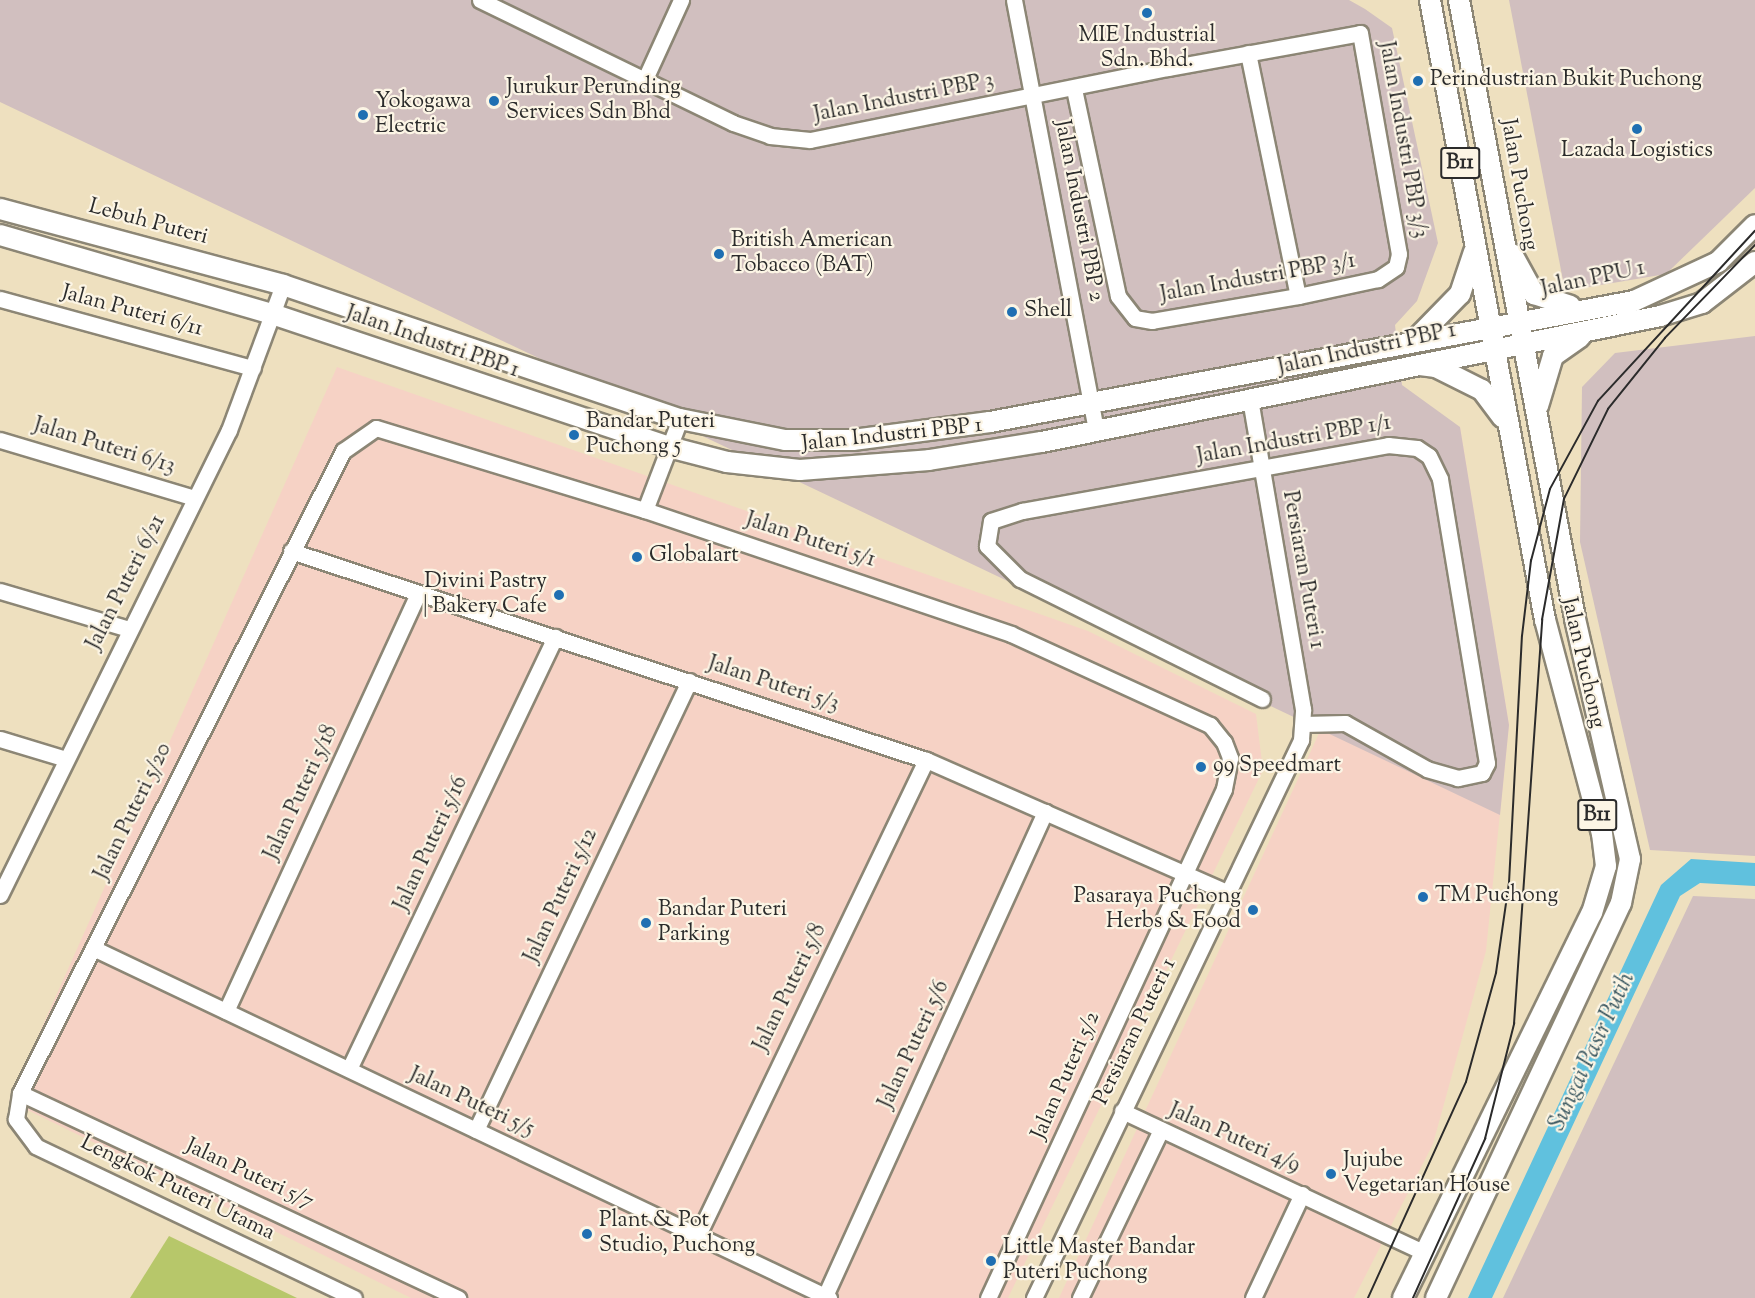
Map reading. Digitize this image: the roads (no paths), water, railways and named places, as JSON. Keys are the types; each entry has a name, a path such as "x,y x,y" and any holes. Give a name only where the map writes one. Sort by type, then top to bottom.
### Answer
{"main road":[{"name":"Jalan Puchong","path":"1402,1298 1592,913 1605,878 1602,834 1558,675 1512,445 1430,0"},
{"name":"Jalan Puchong","path":"1436,1298 1630,879 1625,832 1588,685 1521,341 1459,0"},
{"name":"Lebuh Puteri","path":"0,209 283,285"},
{"name":"Jalan PPU 1","path":"1491,325 1591,308 1677,285 1718,262 1755,225"},
{"path":"0,235 269,323"},
{"path":"1504,239 1534,294 1556,305 1591,308"},
{"path":"1413,341 1460,294 1476,245"},
{"name":"Jalan PPU 1","path":"1521,341 1605,326 1702,303 1755,262"},
{"name":"Jalan Industri PBP 1","path":"283,285 680,419 785,440 845,441 1092,401 1491,325"},
{"name":"Jalan Industri PBP 1","path":"269,323 669,447 728,462 800,470 929,460 1096,431 1250,400 1494,346"},
{"path":"1537,422 1540,390 1559,346 1605,326"},
{"path":"1494,346 1521,341"},
{"path":"1413,364 1436,367 1482,390 1495,401 1512,445"}],"street":[{"name":"Jalan Industri PBP 3","path":"480,0 756,132 810,140 1360,33"},
{"path":"645,79 681,0"},
{"name":"Jalan Industri PBP 2","path":"1014,0 1096,431"},
{"name":"Jalan Industri PBP 3/3","path":"1360,33 1399,254"},
{"path":"1248,53 1298,296"},
{"name":"Jalan Industri PBP 3/1","path":"1074,89 1118,296 1128,313 1152,321 1298,296 1384,277 1396,267 1399,254"},
{"name":"Jalan Puteri 6/21","path":"2,888 63,758 195,498 253,368 283,285"},
{"name":"Jalan Puteri 6/11","path":"0,298 253,368"},
{"name":"Persiaran Puteri 1","path":"1034,1298 1122,1111 1289,773 1303,724 1250,400"},
{"path":"645,510 680,419"},
{"name":"Jalan Puteri 5/1","path":"291,551 343,451 376,428 645,510 1011,634 1210,725 1224,742 1228,775 1185,872"},
{"name":"Jalan Puteri 6/13","path":"0,440 195,498"},
{"name":"Jalan Industri PBP 1/1","path":"1262,699 1020,579 987,546 992,521 1003,515 1388,445 1404,444 1430,456 1440,479 1487,763 1471,778 1453,777 1427,769 1345,723 1303,724"},
{"name":"Jalan Puteri 5/3","path":"291,551 926,760 1229,893"},
{"name":"Jalan Puteri 5/20","path":"20,1093 291,551"},
{"path":"0,591 129,629"},
{"name":"Jalan Puteri 5/18","path":"226,1011 418,593"},
{"name":"Jalan Puteri 5/16","path":"349,1070 555,637"},
{"name":"Jalan Puteri 5/12","path":"476,1130 689,681"},
{"path":"0,739 63,758"},
{"name":"Jalan Puteri 5/8","path":"698,1236 926,760"},
{"name":"Jalan Puteri 5/6","path":"827,1297 1046,812"},
{"name":"Jalan Puteri 5/2","path":"988,1298 1185,872"},
{"name":"Jalan Puteri 5/5","path":"93,948 827,1297"},
{"name":"Lengkok Puteri Utama","path":"20,1093 16,1119 36,1146 354,1298"},
{"name":"Jalan Puteri 5/7","path":"20,1093 458,1298"},
{"name":"Jalan Puteri 4/9","path":"1122,1111 1425,1252"},
{"path":"1080,1298 1161,1130"},
{"path":"1253,1298 1302,1194"}],"water":[{"name":"Sungai Pasir Putih","path":"1691,859 1755,863 1755,886 1700,883 1680,896 1492,1298 1468,1298 1661,885"}],"tram line":[{"path":"1368,1298 1466,1082 1496,973 1509,883 1522,636 1531,561 1550,489 1598,401 1755,231"},
{"path":"1413,1298 1485,1139 1514,1024 1542,620 1564,499 1608,409 1665,338 1755,245"}],"place":[{"name":"MIE Industrial Sdn. Bhd.","path":"1147,13"},
{"name":"Perindustrian Bukit Puchong","path":"1418,81"},
{"name":"Jurukur Perunding Services Sdn Bhd","path":"494,101"},
{"name":"Yokogawa Electric","path":"363,115"},
{"name":"Lazada Logistics","path":"1637,129"},
{"name":"British American Tobacco (BAT)","path":"719,254"},
{"name":"Shell","path":"1012,312"},
{"name":"Bandar Puteri Puchong 5","path":"574,435"},
{"name":"Globalart","path":"637,557"},
{"name":"Divini Pastry | Bakery Cafe","path":"559,595"},
{"name":"99 Speedmart","path":"1201,767"},
{"name":"TM Puchong","path":"1423,897"},
{"name":"Pasaraya Puchong Herbs & Food","path":"1253,910"},
{"name":"Bandar Puteri Parking","path":"646,923"},
{"name":"Jujube Vegetarian House","path":"1331,1174"},
{"name":"Plant & Pot Studio, Puchong","path":"587,1234"},
{"name":"Little Master Bandar Puteri Puchong","path":"991,1261"}]}
